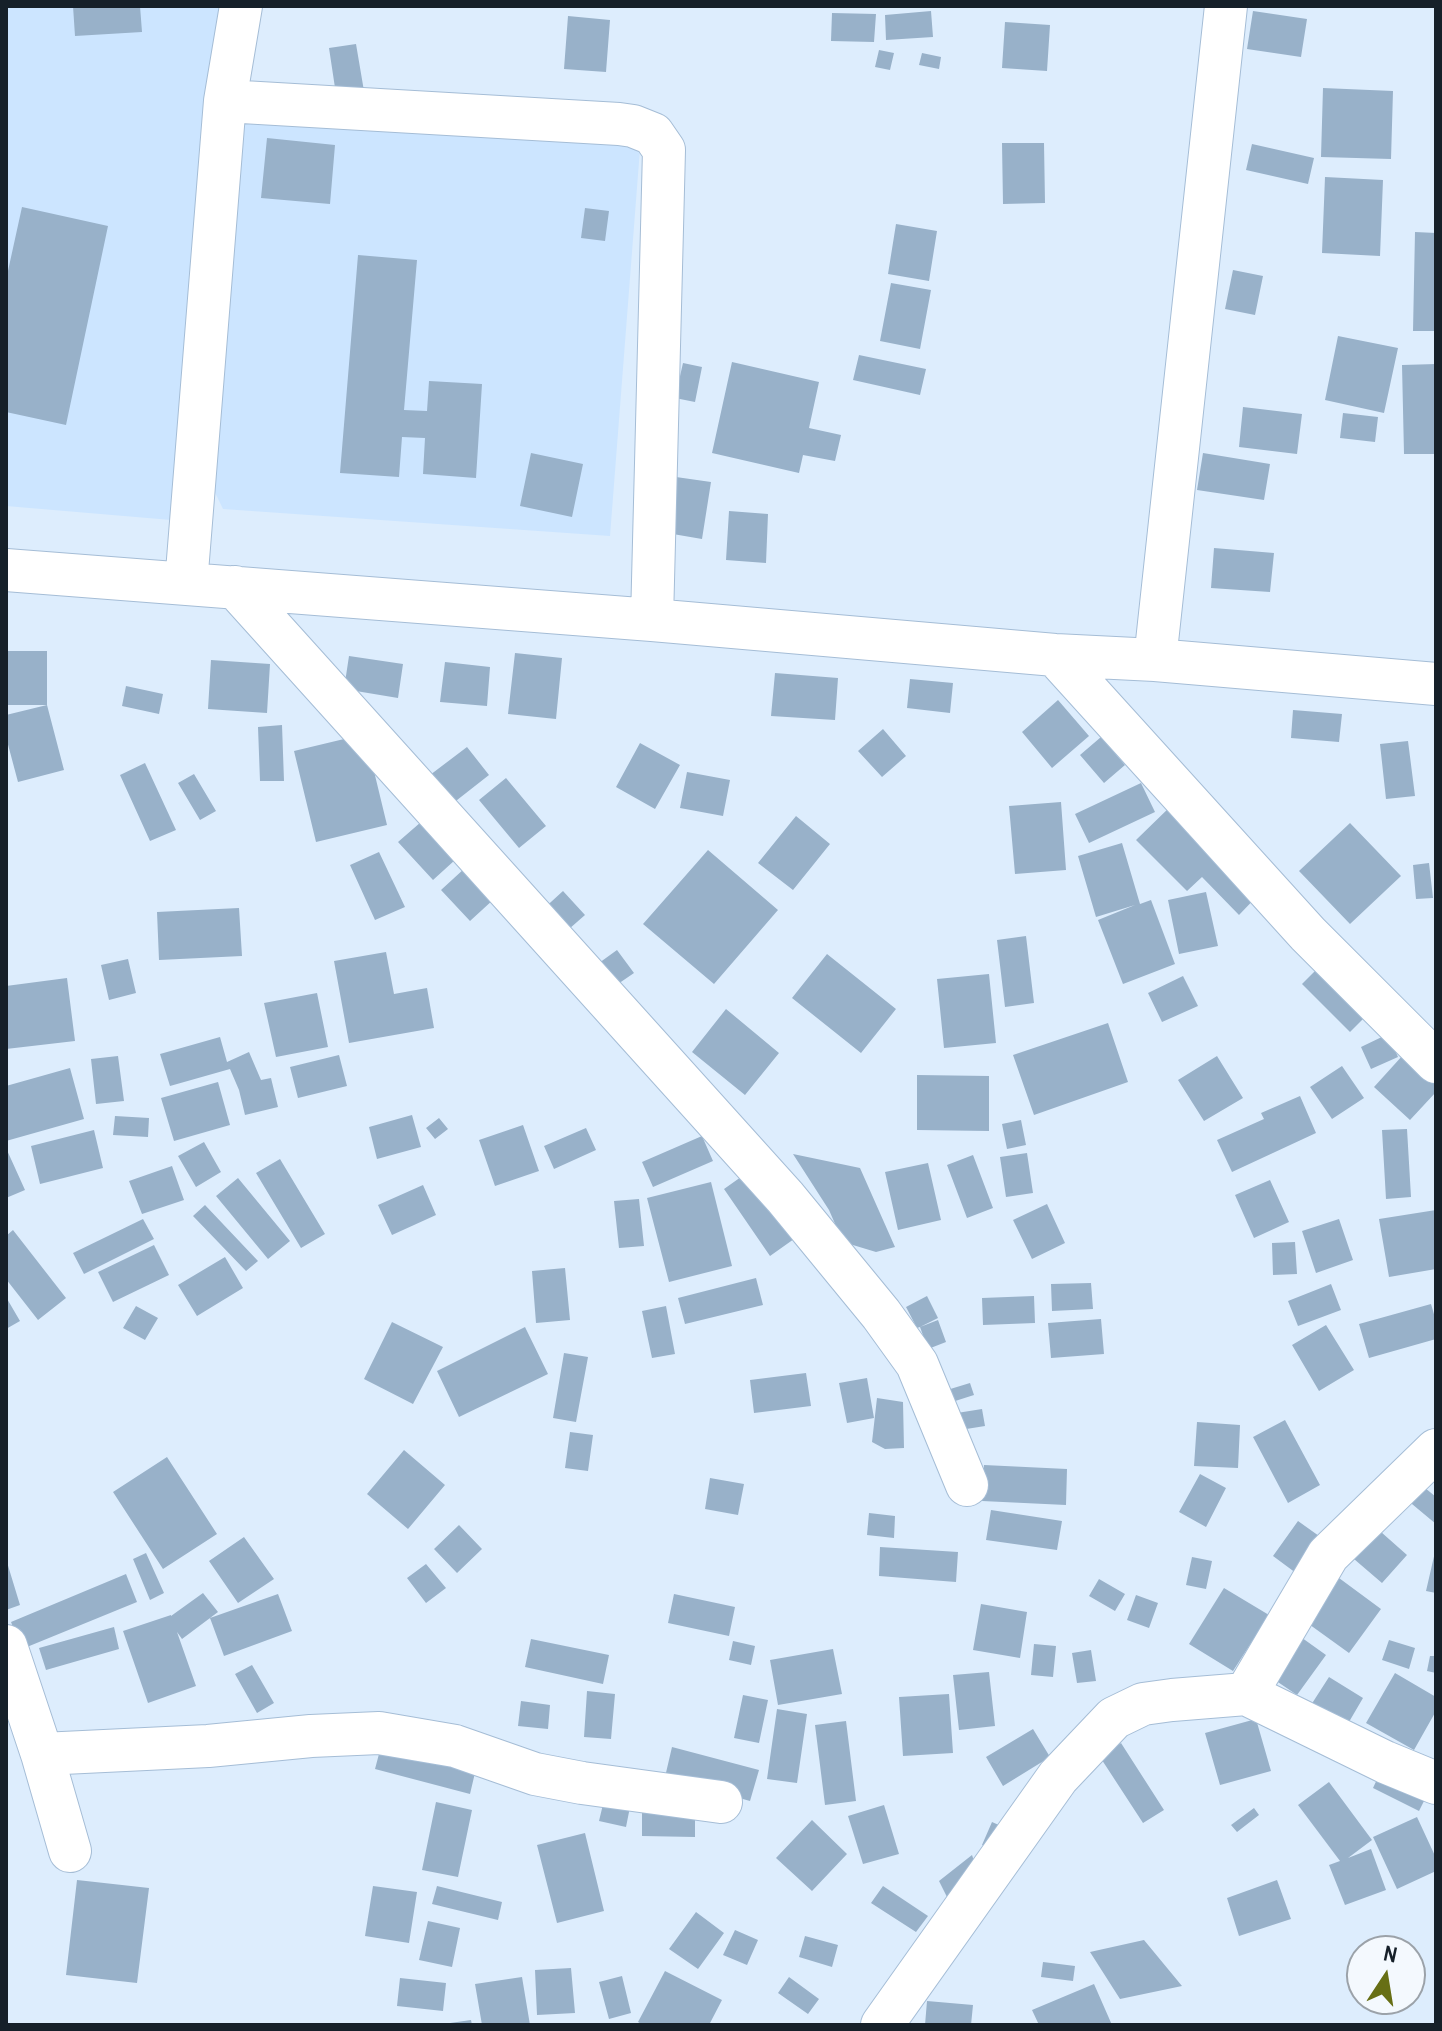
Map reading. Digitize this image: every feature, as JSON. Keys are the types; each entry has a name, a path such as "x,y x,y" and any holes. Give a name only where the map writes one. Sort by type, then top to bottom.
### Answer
{"street":[{"path":"186,584 225,101 241,6"},
{"path":"1155,660 1226,6"},
{"path":"225,101 619,124 653,134 664,150 652,620"},
{"path":"6,570 1436,684"},
{"path":"235,587 785,1197 881,1314 917,1364 967,1485"},
{"path":"1055,655 1308,934 1436,1062"},
{"path":"1246,1694 1328,1555 1436,1450"},
{"path":"6,1646 70,1851"},
{"path":"882,2025 1058,1777 1114,1718 1143,1704 1246,1694 1385,1762 1436,1783"},
{"path":"42,1754 379,1733 455,1746 535,1774 721,1802"}],"shaded area":[{"path":"6,6 222,6 183,521 6,506"},
{"path":"236,117 641,136 610,536 223,509 206,474"}],"building":[{"path":"73,6 140,6 142,32 75,36"},
{"path":"931,11 933,37 886,40 885,15"},
{"path":"1253,11 1307,19 1301,57 1247,49"},
{"path":"832,13 876,14 874,42 831,41"},
{"path":"568,16 610,20 606,72 564,69"},
{"path":"1005,22 1050,25 1047,71 1002,68"},
{"path":"356,44 365,97 337,101 329,48"},
{"path":"879,50 894,53 890,70 875,67"},
{"path":"922,53 941,57 939,69 919,65"},
{"path":"1323,88 1393,91 1391,159 1321,157"},
{"path":"267,138 335,145 330,204 261,198"},
{"path":"1002,143 1044,143 1045,203 1003,204"},
{"path":"1252,144 1314,158 1308,184 1246,170"},
{"path":"1325,177 1383,180 1380,256 1322,253"},
{"path":"22,207 108,226 66,425 6,412 6,280"},
{"path":"585,208 609,211 605,241 581,238"},
{"path":"896,224 937,231 929,281 888,274"},
{"path":"1415,232 1436,233 1436,331 1413,331"},
{"path":"358,255 417,260 404,410 427,411 429,381 482,384 476,478 423,474 425,438 402,437 399,477 340,473"},
{"path":"1233,270 1263,276 1255,315 1225,309"},
{"path":"891,283 931,290 920,349 880,341"},
{"path":"1338,336 1398,348 1384,413 1325,400"},
{"path":"859,355 926,369 920,395 853,380"},
{"path":"732,362 819,382 809,428 841,435 835,461 803,455 799,473 712,453"},
{"path":"683,363 702,367 695,402 675,398"},
{"path":"1436,364 1436,454 1404,454 1402,365"},
{"path":"1243,407 1302,414 1297,454 1239,447"},
{"path":"1343,413 1378,417 1375,442 1340,438"},
{"path":"531,453 583,464 572,517 520,506"},
{"path":"1203,453 1270,464 1264,500 1197,490"},
{"path":"676,477 711,482 702,539 667,533"},
{"path":"729,511 768,514 766,563 726,560"},
{"path":"1214,548 1274,553 1270,592 1211,588"},
{"path":"6,651 47,651 47,705 6,705"},
{"path":"515,653 562,658 556,719 508,714"},
{"path":"349,656 403,664 398,698 344,689"},
{"path":"211,660 270,664 267,713 208,709"},
{"path":"445,662 490,667 487,706 440,702"},
{"path":"775,673 838,678 835,720 771,716"},
{"path":"910,679 953,683 950,713 907,708"},
{"path":"126,686 163,694 159,714 122,706"},
{"path":"1058,700 1089,736 1052,768 1022,732"},
{"path":"47,705 64,770 18,782 6,737 6,715"},
{"path":"1293,710 1342,714 1339,742 1291,738"},
{"path":"282,725 284,781 260,781 258,727"},
{"path":"883,729 906,756 882,777 858,751"},
{"path":"365,734 387,825 316,842 294,751"},
{"path":"1101,737 1125,765 1104,783 1080,755"},
{"path":"1408,741 1415,796 1386,799 1380,744"},
{"path":"640,743 680,765 655,809 616,787"},
{"path":"467,747 489,775 452,804 430,775"},
{"path":"145,763 176,830 150,841 120,775"},
{"path":"687,772 730,780 723,816 680,808"},
{"path":"194,774 216,811 200,820 178,783"},
{"path":"506,778 546,826 519,848 479,800"},
{"path":"1141,783 1155,812 1089,843 1075,814"},
{"path":"1061,802 1066,870 1015,874 1009,806"},
{"path":"1174,803 1262,891 1239,915 1202,877 1187,891 1136,840"},
{"path":"796,816 830,844 793,890 758,863"},
{"path":"421,822 455,860 433,880 398,842"},
{"path":"1350,823 1401,876 1350,924 1299,871"},
{"path":"1122,843 1140,904 1151,900 1175,964 1123,984 1098,920 1135,905 1096,917 1078,856"},
{"path":"708,850 778,910 714,984 643,924"},
{"path":"379,852 405,907 375,920 350,865"},
{"path":"1429,863 1433,898 1416,899 1413,865"},
{"path":"465,868 494,899 470,921 441,890"},
{"path":"563,891 585,915 561,936 540,912"},
{"path":"1206,892 1218,946 1179,954 1168,900"},
{"path":"239,908 242,956 159,960 157,912"},
{"path":"1026,936 1034,1003 1005,1007 997,940"},
{"path":"617,950 634,973 615,986 599,963"},
{"path":"386,952 394,994 427,988 434,1028 349,1043 334,961"},
{"path":"827,954 896,1009 861,1053 792,998"},
{"path":"128,959 136,993 109,1000 101,965"},
{"path":"1322,964 1371,1011 1350,1032 1302,984"},
{"path":"989,974 996,1043 944,1048 937,979"},
{"path":"1183,976 1198,1006 1162,1022 1148,993"},
{"path":"67,978 75,1041 6,1049 6,986"},
{"path":"317,993 328,1047 276,1057 264,1003"},
{"path":"726,1009 779,1053 745,1095 692,1052"},
{"path":"1108,1023 1128,1082 1034,1115 1013,1055"},
{"path":"1388,1034 1398,1057 1371,1069 1361,1047"},
{"path":"220,1037 227,1062 249,1052 261,1080 271,1078 278,1107 245,1115 230,1069 170,1086 160,1054"},
{"path":"339,1055 347,1086 298,1098 290,1067"},
{"path":"1403,1055 1436,1084 1436,1092 1410,1120 1374,1087"},
{"path":"118,1056 124,1101 96,1104 91,1059"},
{"path":"1217,1056 1243,1098 1204,1121 1178,1080"},
{"path":"1342,1066 1364,1098 1332,1119 1310,1087"},
{"path":"70,1068 84,1119 6,1141 6,1086"},
{"path":"917,1075 989,1076 989,1131 917,1130"},
{"path":"218,1082 230,1125 174,1141 161,1098"},
{"path":"1300,1096 1316,1133 1232,1172 1217,1140 1264,1119 1261,1113"},
{"path":"412,1115 421,1147 377,1159 369,1127"},
{"path":"115,1116 149,1118 148,1137 113,1135"},
{"path":"439,1118 448,1129 435,1139 426,1128"},
{"path":"1021,1120 1026,1145 1007,1149 1002,1124"},
{"path":"523,1125 539,1171 495,1186 479,1140"},
{"path":"586,1128 596,1150 554,1169 544,1146"},
{"path":"1407,1129 1411,1197 1386,1199 1382,1130"},
{"path":"94,1130 103,1168 40,1184 31,1146"},
{"path":"702,1136 713,1161 653,1187 642,1162"},
{"path":"204,1142 221,1172 196,1187 178,1156"},
{"path":"6,1148 25,1190 6,1198"},
{"path":"1027,1153 1033,1193 1006,1197 1000,1157"},
{"path":"793,1154 860,1168 895,1247 876,1252 843,1242 829,1210"},
{"path":"973,1155 993,1208 967,1218 947,1165"},
{"path":"280,1159 325,1234 301,1248 256,1173"},
{"path":"928,1163 941,1220 898,1230 885,1172"},
{"path":"172,1166 184,1200 142,1214 129,1181"},
{"path":"748,1172 794,1239 770,1256 724,1189"},
{"path":"238,1178 290,1241 268,1259 216,1196"},
{"path":"1270,1180 1289,1222 1254,1238 1235,1195"},
{"path":"711,1182 732,1266 669,1282 647,1198"},
{"path":"423,1185 436,1215 392,1235 378,1205"},
{"path":"639,1199 644,1246 619,1248 614,1201"},
{"path":"1047,1204 1065,1243 1032,1259 1013,1220"},
{"path":"205,1205 258,1261 246,1271 193,1216"},
{"path":"1436,1210 1436,1269 1389,1277 1379,1219"},
{"path":"143,1219 154,1239 84,1274 73,1253"},
{"path":"1339,1219 1353,1260 1316,1273 1302,1231"},
{"path":"13,1230 66,1298 38,1320 6,1279 6,1236"},
{"path":"1295,1242 1297,1274 1273,1275 1272,1243"},
{"path":"154,1245 169,1275 113,1302 98,1272"},
{"path":"225,1257 243,1288 197,1316 178,1285"},
{"path":"565,1268 570,1320 536,1323 532,1271"},
{"path":"756,1278 763,1305 685,1324 678,1298"},
{"path":"1091,1283 1093,1309 1052,1311 1051,1284"},
{"path":"1331,1284 1341,1310 1298,1326 1288,1301"},
{"path":"927,1296 938,1318 917,1328 906,1307"},
{"path":"1034,1296 1035,1323 983,1325 982,1298"},
{"path":"6,1297 20,1321 6,1329"},
{"path":"1431,1304 1436,1321 1436,1339 1369,1358 1359,1324"},
{"path":"136,1306 158,1318 145,1340 123,1328"},
{"path":"666,1306 675,1354 652,1358 642,1311"},
{"path":"1101,1319 1104,1354 1051,1358 1048,1323"},
{"path":"938,1320 946,1342 928,1349 920,1327"},
{"path":"392,1322 443,1347 413,1404 364,1379"},
{"path":"1326,1325 1354,1370 1319,1391 1292,1345"},
{"path":"525,1327 548,1374 459,1417 437,1371"},
{"path":"564,1353 588,1357 576,1422 553,1418"},
{"path":"806,1373 811,1406 754,1413 750,1380"},
{"path":"867,1378 874,1418 847,1423 839,1383"},
{"path":"970,1383 974,1395 952,1402 947,1390"},
{"path":"877,1398 903,1402 904,1448 885,1449 872,1442"},
{"path":"982,1409 985,1426 960,1430 957,1413"},
{"path":"1285,1420 1320,1485 1288,1503 1253,1437"},
{"path":"1197,1422 1240,1425 1238,1468 1194,1466"},
{"path":"570,1432 593,1435 588,1471 565,1468"},
{"path":"404,1450 445,1485 408,1529 367,1494"},
{"path":"167,1457 217,1534 163,1569 113,1492"},
{"path":"984,1465 1067,1469 1066,1505 982,1501"},
{"path":"1200,1474 1226,1488 1206,1527 1179,1512"},
{"path":"710,1478 744,1484 738,1515 705,1509"},
{"path":"1419,1483 1436,1497 1436,1524 1406,1499"},
{"path":"991,1510 1062,1521 1057,1550 986,1540"},
{"path":"869,1513 895,1516 894,1538 867,1535"},
{"path":"1298,1521 1326,1541 1300,1576 1273,1556"},
{"path":"1372,1524 1407,1555 1382,1583 1347,1553"},
{"path":"459,1525 482,1549 457,1573 434,1549"},
{"path":"244,1537 274,1579 238,1603 209,1561"},
{"path":"880,1547 958,1552 956,1582 879,1576"},
{"path":"1436,1552 1436,1593 1426,1591"},
{"path":"146,1553 164,1593 150,1600 133,1559"},
{"path":"1192,1557 1212,1561 1206,1589 1186,1585"},
{"path":"6,1559 20,1605 6,1610"},
{"path":"426,1564 446,1588 426,1603 407,1578"},
{"path":"126,1574 137,1602 22,1649 11,1622"},
{"path":"1339,1578 1381,1609 1349,1653 1306,1622"},
{"path":"1099,1579 1125,1594 1115,1611 1089,1596"},
{"path":"1224,1588 1269,1615 1233,1671 1189,1644"},
{"path":"203,1593 218,1612 182,1639 177,1632 196,1686 148,1703 123,1631 171,1616"},
{"path":"278,1594 292,1631 224,1656 210,1618"},
{"path":"674,1594 735,1607 729,1636 668,1623"},
{"path":"1136,1595 1158,1603 1149,1628 1127,1620"},
{"path":"981,1604 1027,1612 1020,1658 973,1650"},
{"path":"114,1627 119,1649 46,1670 39,1648"},
{"path":"1298,1635 1326,1655 1297,1695 1269,1676"},
{"path":"531,1639 609,1655 603,1684 525,1667"},
{"path":"1389,1640 1415,1648 1409,1669 1382,1660"},
{"path":"733,1641 755,1646 751,1665 729,1660"},
{"path":"1034,1644 1056,1646 1053,1677 1031,1675"},
{"path":"833,1649 842,1694 778,1705 770,1660"},
{"path":"1091,1650 1096,1681 1077,1683 1072,1653"},
{"path":"1430,1656 1436,1656 1436,1673 1427,1671"},
{"path":"252,1665 274,1703 257,1713 235,1674"},
{"path":"989,1672 995,1726 959,1730 953,1675"},
{"path":"1395,1673 1436,1697 1436,1711 1414,1750 1366,1723"},
{"path":"1329,1677 1363,1698 1346,1727 1311,1705"},
{"path":"587,1691 615,1694 611,1739 584,1737"},
{"path":"949,1694 953,1753 903,1756 899,1697"},
{"path":"743,1695 768,1700 759,1743 734,1738"},
{"path":"521,1701 550,1705 548,1729 518,1726"},
{"path":"777,1709 807,1714 797,1783 767,1779"},
{"path":"1256,1719 1271,1771 1220,1785 1205,1733"},
{"path":"846,1721 856,1801 825,1805 815,1725"},
{"path":"1033,1729 1050,1757 1003,1786 986,1757"},
{"path":"384,1735 478,1760 470,1794 375,1769"},
{"path":"1121,1743 1164,1810 1143,1823 1100,1757"},
{"path":"672,1747 759,1770 750,1801 665,1777"},
{"path":"1385,1762 1432,1785 1419,1811 1373,1788"},
{"path":"1329,1782 1372,1840 1348,1858 1371,1849 1386,1890 1345,1905 1329,1865 1340,1861 1298,1805"},
{"path":"605,1796 631,1802 626,1827 599,1821"},
{"path":"436,1802 472,1810 458,1877 422,1870"},
{"path":"642,1802 695,1803 695,1837 642,1836"},
{"path":"884,1805 899,1854 863,1864 848,1816"},
{"path":"1254,1808 1259,1815 1237,1832 1231,1825"},
{"path":"1417,1817 1436,1858 1436,1871 1397,1889 1373,1837"},
{"path":"812,1820 847,1854 812,1891 776,1858"},
{"path":"992,1822 1010,1830 999,1853 982,1845"},
{"path":"585,1833 604,1911 557,1923 537,1845"},
{"path":"972,1855 980,1879 948,1899 939,1881"},
{"path":"77,1880 149,1888 137,1983 66,1975"},
{"path":"1277,1880 1291,1919 1239,1936 1227,1898"},
{"path":"373,1886 417,1892 409,1943 365,1936"},
{"path":"437,1886 502,1902 498,1920 432,1904"},
{"path":"883,1886 928,1916 916,1932 871,1903"},
{"path":"696,1912 724,1933 698,1969 669,1949"},
{"path":"428,1921 460,1928 452,1967 419,1960"},
{"path":"735,1930 758,1940 747,1965 723,1955"},
{"path":"805,1936 838,1945 832,1967 799,1957"},
{"path":"1144,1940 1182,1986 1120,1999 1090,1952"},
{"path":"1043,1962 1075,1966 1073,1981 1041,1977"},
{"path":"571,1968 575,2013 537,2015 535,1970"},
{"path":"665,1971 722,2000 709,2025 643,2025 638,2022"},
{"path":"622,1976 631,2013 609,2019 599,1982"},
{"path":"522,1977 530,2025 482,2025 475,1984"},
{"path":"789,1977 819,1999 808,2014 778,1993"},
{"path":"400,1978 446,1983 443,2011 397,2006"},
{"path":"1094,1984 1112,2025 1039,2025 1032,2010"},
{"path":"927,2001 973,2005 971,2025 925,2025"},
{"path":"471,2020 472,2025 450,2025 450,2023"}]}
